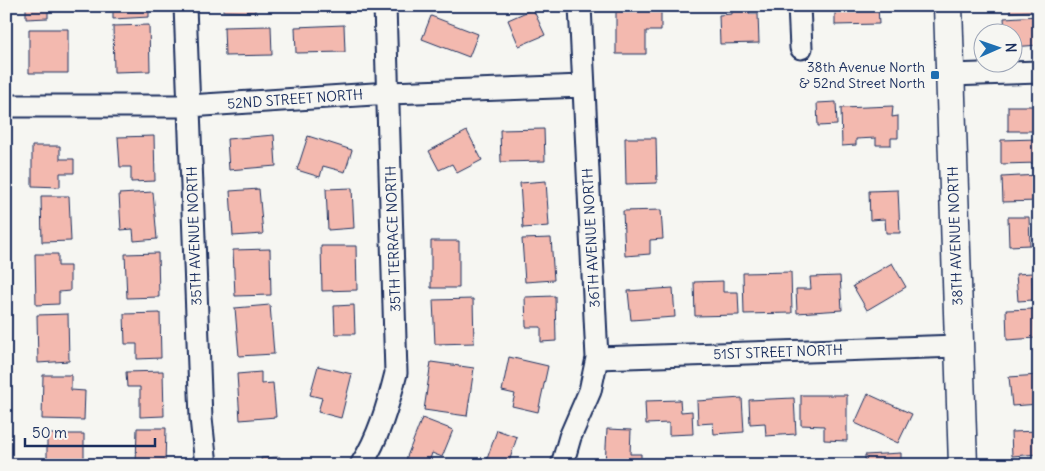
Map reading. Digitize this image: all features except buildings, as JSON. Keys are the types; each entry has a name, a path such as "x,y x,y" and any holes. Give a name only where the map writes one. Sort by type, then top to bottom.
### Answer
{"main road":[{"name":"38TH AVENUE NORTH","path":"948,6 963,465"}],"street":[{"name":"35TH AVENUE NORTH","path":"185,6 200,418 206,465"},
{"name":"35TH TERRACE NORTH","path":"361,465 373,447 389,403 396,372 385,6"},
{"name":"36TH AVENUE NORTH","path":"562,465 570,436 590,391 597,358 580,6"},
{"path":"799,6 801,48"},
{"path":"951,75 1039,72"},
{"name":"52ND STREET NORTH","path":"6,106 189,106 389,93 583,86"},
{"name":"51ST STREET NORTH","path":"597,358 958,346"}],"place":[{"name":"38th Avenue North & 52nd Street North","path":"935,75"}]}
